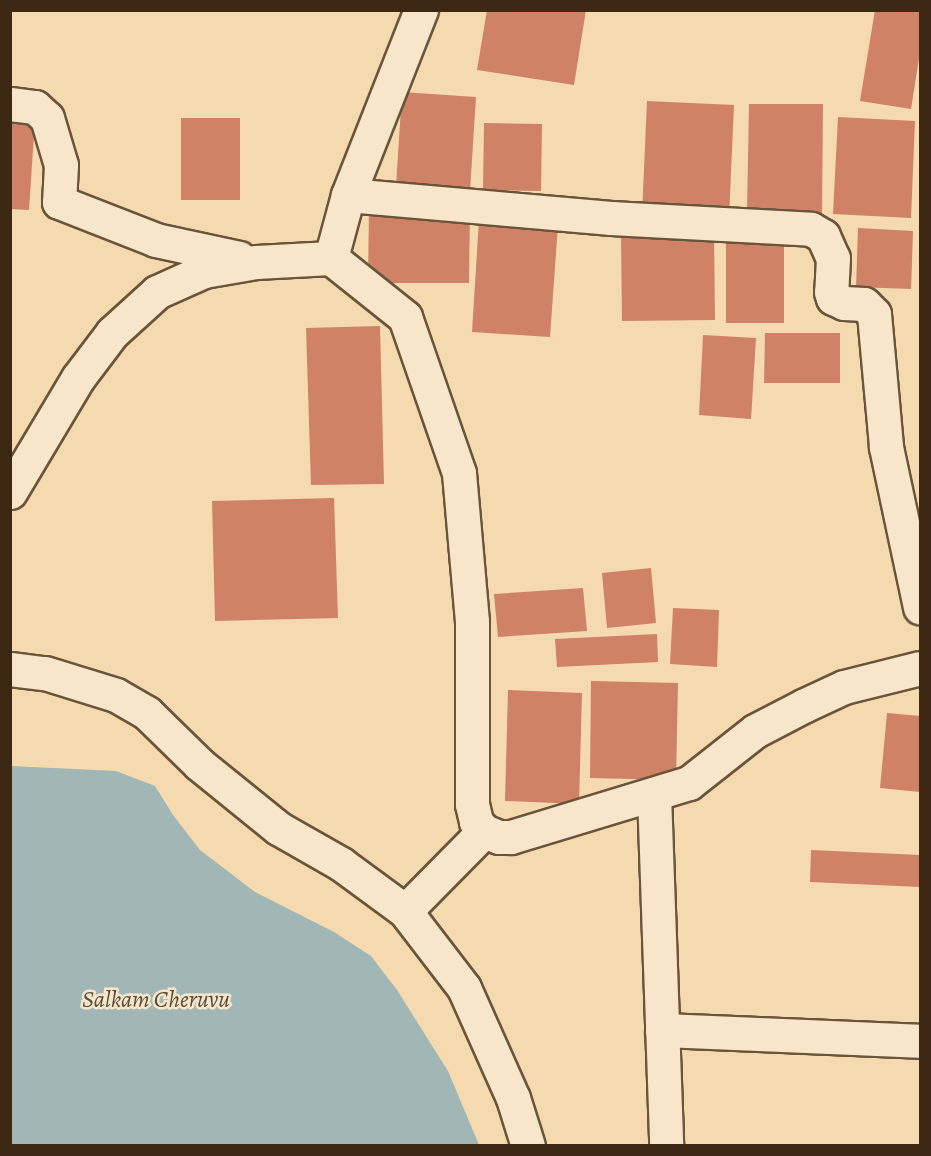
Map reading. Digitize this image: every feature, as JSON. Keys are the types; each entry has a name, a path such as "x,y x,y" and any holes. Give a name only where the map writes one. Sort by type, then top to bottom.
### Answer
{"street":[{"path":"331,258 348,195 421,10"},
{"path":"10,104 35,107 47,118 61,165 59,202 156,240 256,262"},
{"path":"348,195 611,219 811,229 823,236 833,258 831,292 833,298 844,303 864,304 874,314 886,447 921,606"},
{"path":"10,492 78,378 112,333 157,292 204,271 256,262 331,258 405,317 459,473 472,621 472,804 476,822 484,831 499,837 511,837 689,783 754,731 803,706 844,687 921,668"},
{"path":"10,669 45,673 116,695 147,712 199,764 278,828 341,864 405,911 464,988 513,1098 528,1146"},
{"path":"654,794 666,1146"},
{"path":"405,911 484,831"},
{"path":"662,1030 921,1041"}],"water":[{"name":"Salkam Cheruvu","path":"11,766 116,771 155,786 173,815 200,850 255,892 334,932 371,956 397,990 448,1071 479,1145 11,1145"}],"building":[{"path":"487,10 586,10 574,85 477,70"},
{"path":"875,10 920,10 920,52 911,109 860,101"},
{"path":"402,92 476,97 470,191 396,186"},
{"path":"647,101 734,105 729,218 642,214"},
{"path":"749,104 823,104 822,213 747,212"},
{"path":"10,117 35,119 29,210 10,209"},
{"path":"838,117 915,121 911,218 833,214"},
{"path":"181,118 240,118 240,200 181,200"},
{"path":"484,123 542,124 541,191 483,190"},
{"path":"369,206 470,208 469,283 368,283"},
{"path":"479,220 558,225 550,337 472,332"},
{"path":"858,228 913,231 911,289 856,287"},
{"path":"714,232 715,320 622,321 621,234"},
{"path":"726,236 784,236 784,323 726,323"},
{"path":"380,326 384,484 311,485 306,328"},
{"path":"765,333 840,333 840,383 764,383"},
{"path":"703,335 756,338 751,419 699,415"},
{"path":"334,498 338,618 215,621 212,501"},
{"path":"651,568 656,623 607,628 602,573"},
{"path":"583,588 587,631 498,637 494,594"},
{"path":"673,608 719,610 717,667 670,664"},
{"path":"657,634 658,662 557,667 555,639"},
{"path":"591,681 678,683 676,780 590,778"},
{"path":"508,690 582,693 579,804 505,801"},
{"path":"887,713 920,716 920,792 880,788"},
{"path":"811,850 920,855 920,887 810,882"}]}
